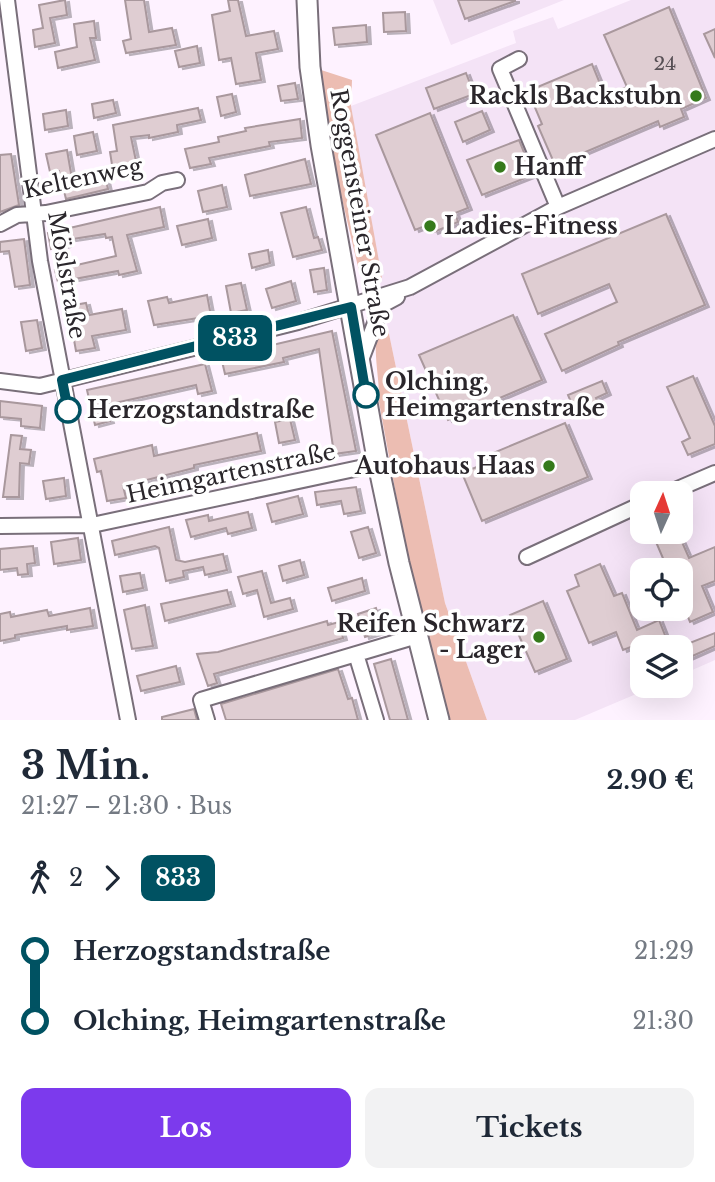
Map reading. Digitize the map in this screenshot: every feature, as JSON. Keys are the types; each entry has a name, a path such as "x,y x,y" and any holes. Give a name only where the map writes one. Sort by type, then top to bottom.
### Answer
{"main road":[{"name":"Roggensteiner Straße","path":"306,0 310,67 379,464 417,636 439,720"}],"street":[{"name":"Möslstraße","path":"7,0 6,36 33,214 62,380 128,720"},
{"path":"519,58 500,69 558,207"},
{"path":"361,360 382,305 410,287 558,207 715,139"},
{"name":"Keltenweg","path":"0,224 17,215 148,192 162,183 177,180"},
{"path":"0,381 40,386 351,307 410,287"},
{"name":"Heimgartenstraße","path":"0,526 92,525 379,464"},
{"path":"693,482 715,473"},
{"path":"527,557 630,510"},
{"path":"207,720 201,700 417,636"},
{"path":"356,654 376,720"}],"shaded area":[{"path":"433,0 564,0 451,45"},
{"path":"631,0 715,0 715,660 693,670 693,635 630,635 630,697 575,720 487,720 445,603 388,329 351,106 516,43 513,31 553,17 558,29"},
{"path":"318,69 352,80 351,106 382,278 364,277 359,271 325,127"},
{"path":"378,328 388,329 445,603 487,720 449,720 420,626 379,402 376,346"}],"building":[{"path":"65,0 67,15 50,18 55,43 35,47 33,30 43,28 39,5"},
{"path":"125,0 144,0 149,32 172,28 176,45 126,53 123,41 131,39"},
{"path":"228,0 238,0 246,36 274,31 278,49 256,53 261,80 236,84 231,58 219,60 212,15 230,11"},
{"path":"458,0 515,0 515,1 465,19"},
{"path":"669,7 706,98 681,109 684,117 660,127 658,121 555,165 538,126 542,124 528,91 592,64 605,96 627,87 604,35"},
{"path":"405,12 406,31 384,32 383,13"},
{"path":"94,21 96,38 90,38 95,60 58,68 55,52 77,47 74,24"},
{"path":"366,25 367,42 335,45 333,28"},
{"path":"715,29 715,58 704,34"},
{"path":"197,46 200,63 179,67 175,51"},
{"path":"466,73 474,94 434,109 426,88"},
{"path":"295,83 298,99 281,101 278,86"},
{"path":"232,94 236,112 221,116 217,97"},
{"path":"113,100 116,113 94,118 92,104"},
{"path":"198,108 201,120 177,125 178,132 149,138 149,135 131,137 137,166 113,171 110,152 117,151 113,125"},
{"path":"66,110 68,126 45,130 43,114"},
{"path":"482,111 490,130 463,142 455,122"},
{"path":"430,113 468,208 455,213 458,222 434,232 430,224 415,230 376,135"},
{"path":"300,119 302,138 269,142 270,146 209,158 211,164 190,168 185,149 219,142 218,137 246,131 245,128"},
{"path":"93,132 97,151 77,155 74,136"},
{"name":"Hanff","path":"519,140 533,175 482,195 467,160"},
{"path":"67,150 72,179 104,172 108,189 66,199 59,171 50,172 46,154"},
{"path":"11,154 19,205 0,212 0,155"},
{"path":"305,159 311,184 250,196 245,175"},
{"path":"222,185 227,207 203,212 198,191"},
{"path":"160,207 164,227 127,235 137,271 119,275 118,271 58,282 55,270 116,256 112,237 106,238 105,234 66,240 67,245 51,249 48,233"},
{"path":"306,207 314,238 318,237 322,250 293,257 281,213"},
{"path":"666,214 705,305 618,342 619,345 562,371 545,334 617,302 609,284 538,314 522,274"},
{"path":"208,219 212,238 182,245 177,226"},
{"path":"24,239 30,285 15,287 9,251 0,252 0,242"},
{"path":"268,250 270,263 252,268 249,254"},
{"path":"324,268 327,290 314,292 310,270"},
{"path":"291,281 296,301 272,308 266,289"},
{"path":"241,283 247,310 231,313 226,286"},
{"path":"207,295 211,316 154,325 148,301 167,297 169,303"},
{"path":"86,303 89,315 122,309 126,330 92,336 95,348 76,351 68,306"},
{"path":"513,315 542,380 448,420 419,355"},
{"path":"37,320 42,348 26,351 21,322"},
{"path":"332,331 356,451 334,454 319,349 283,358 284,362 225,374 221,357"},
{"path":"205,364 212,391 198,394 196,385 106,405 110,421 95,425 87,390"},
{"path":"693,376 715,426 715,444 688,455 682,442 690,438 667,387"},
{"path":"602,381 607,393 596,398 599,404 576,414 568,395"},
{"path":"0,401 42,406 40,428 21,426 21,419 0,417"},
{"path":"290,419 295,440 279,443 275,422"},
{"path":"565,423 588,477 482,521 462,473 489,462 486,456"},
{"path":"257,433 261,451 194,465 194,468 123,486 126,498 107,501 101,471 97,472 94,459 152,445 154,456"},
{"path":"11,435 22,436 20,449 31,450 29,464 20,463 19,497 3,497"},
{"path":"64,478 66,496 46,499 43,481"},
{"path":"356,487 361,511 344,514 341,501 317,505 315,492"},
{"path":"298,496 303,514 272,522 267,504"},
{"path":"248,512 252,528 228,534 226,528 191,537 186,520 208,515 209,521"},
{"path":"169,527 176,560 185,562 223,554 227,570 205,575 203,567 183,571 184,577 166,581 159,548 155,546 115,555 112,541"},
{"path":"368,527 376,553 359,558 351,532"},
{"path":"78,538 81,560 54,564 51,542"},
{"path":"657,544 683,544 689,558 663,558"},
{"path":"33,546 35,563 27,564 28,574 18,575 17,568 0,570 0,549"},
{"path":"715,547 715,581 702,586 713,612 693,621 693,558 689,558"},
{"path":"300,560 304,575 283,581 279,566"},
{"path":"600,564 614,596 622,593 630,613 630,621 633,621 637,630 659,621 665,635 630,635 630,647 623,650 616,632 589,643 567,591 579,586 575,575"},
{"path":"262,571 271,603 290,598 293,609 264,617 257,590 243,594 238,577"},
{"path":"140,573 143,588 123,592 120,576"},
{"path":"362,578 365,591 332,601 328,588"},
{"path":"227,590 231,604 165,621 161,604"},
{"name":"Reifen Schwarz - Lager","path":"543,601 567,659 535,672 510,615"},
{"path":"145,605 153,646 132,649 124,610"},
{"path":"90,608 93,626 67,630 67,626 15,635 15,638 0,641 0,614 10,612 11,617 47,610 49,616"},
{"path":"376,608 383,631 365,637 358,614"},
{"path":"327,621 328,625 339,622 343,638 214,674 217,683 208,686 197,654 218,652"},
{"path":"715,633 715,646 693,656 693,642"},
{"path":"391,659 408,720 390,720 374,664"},
{"path":"176,666 180,682 141,691 137,676"},
{"path":"338,669 348,699 352,698 358,720 226,720 221,704"},
{"path":"194,709 197,720 162,720 162,717"}],"bus line":[{"name":"833","path":"68,410 62,380 298,323 351,307 366,395"}],"place":[{"name":"Rackls Backstubn","path":"696,96"},
{"name":"Hanff","path":"500,167"},
{"name":"Ladies-Fitness","path":"430,226"},
{"name":"Olching, Heimgartenstraße","path":"366,395"},
{"name":"Herzogstandstraße","path":"68,410"},
{"name":"Autohaus Haas","path":"549,466"},
{"name":"Reifen Schwarz - Lager","path":"539,637"}]}
